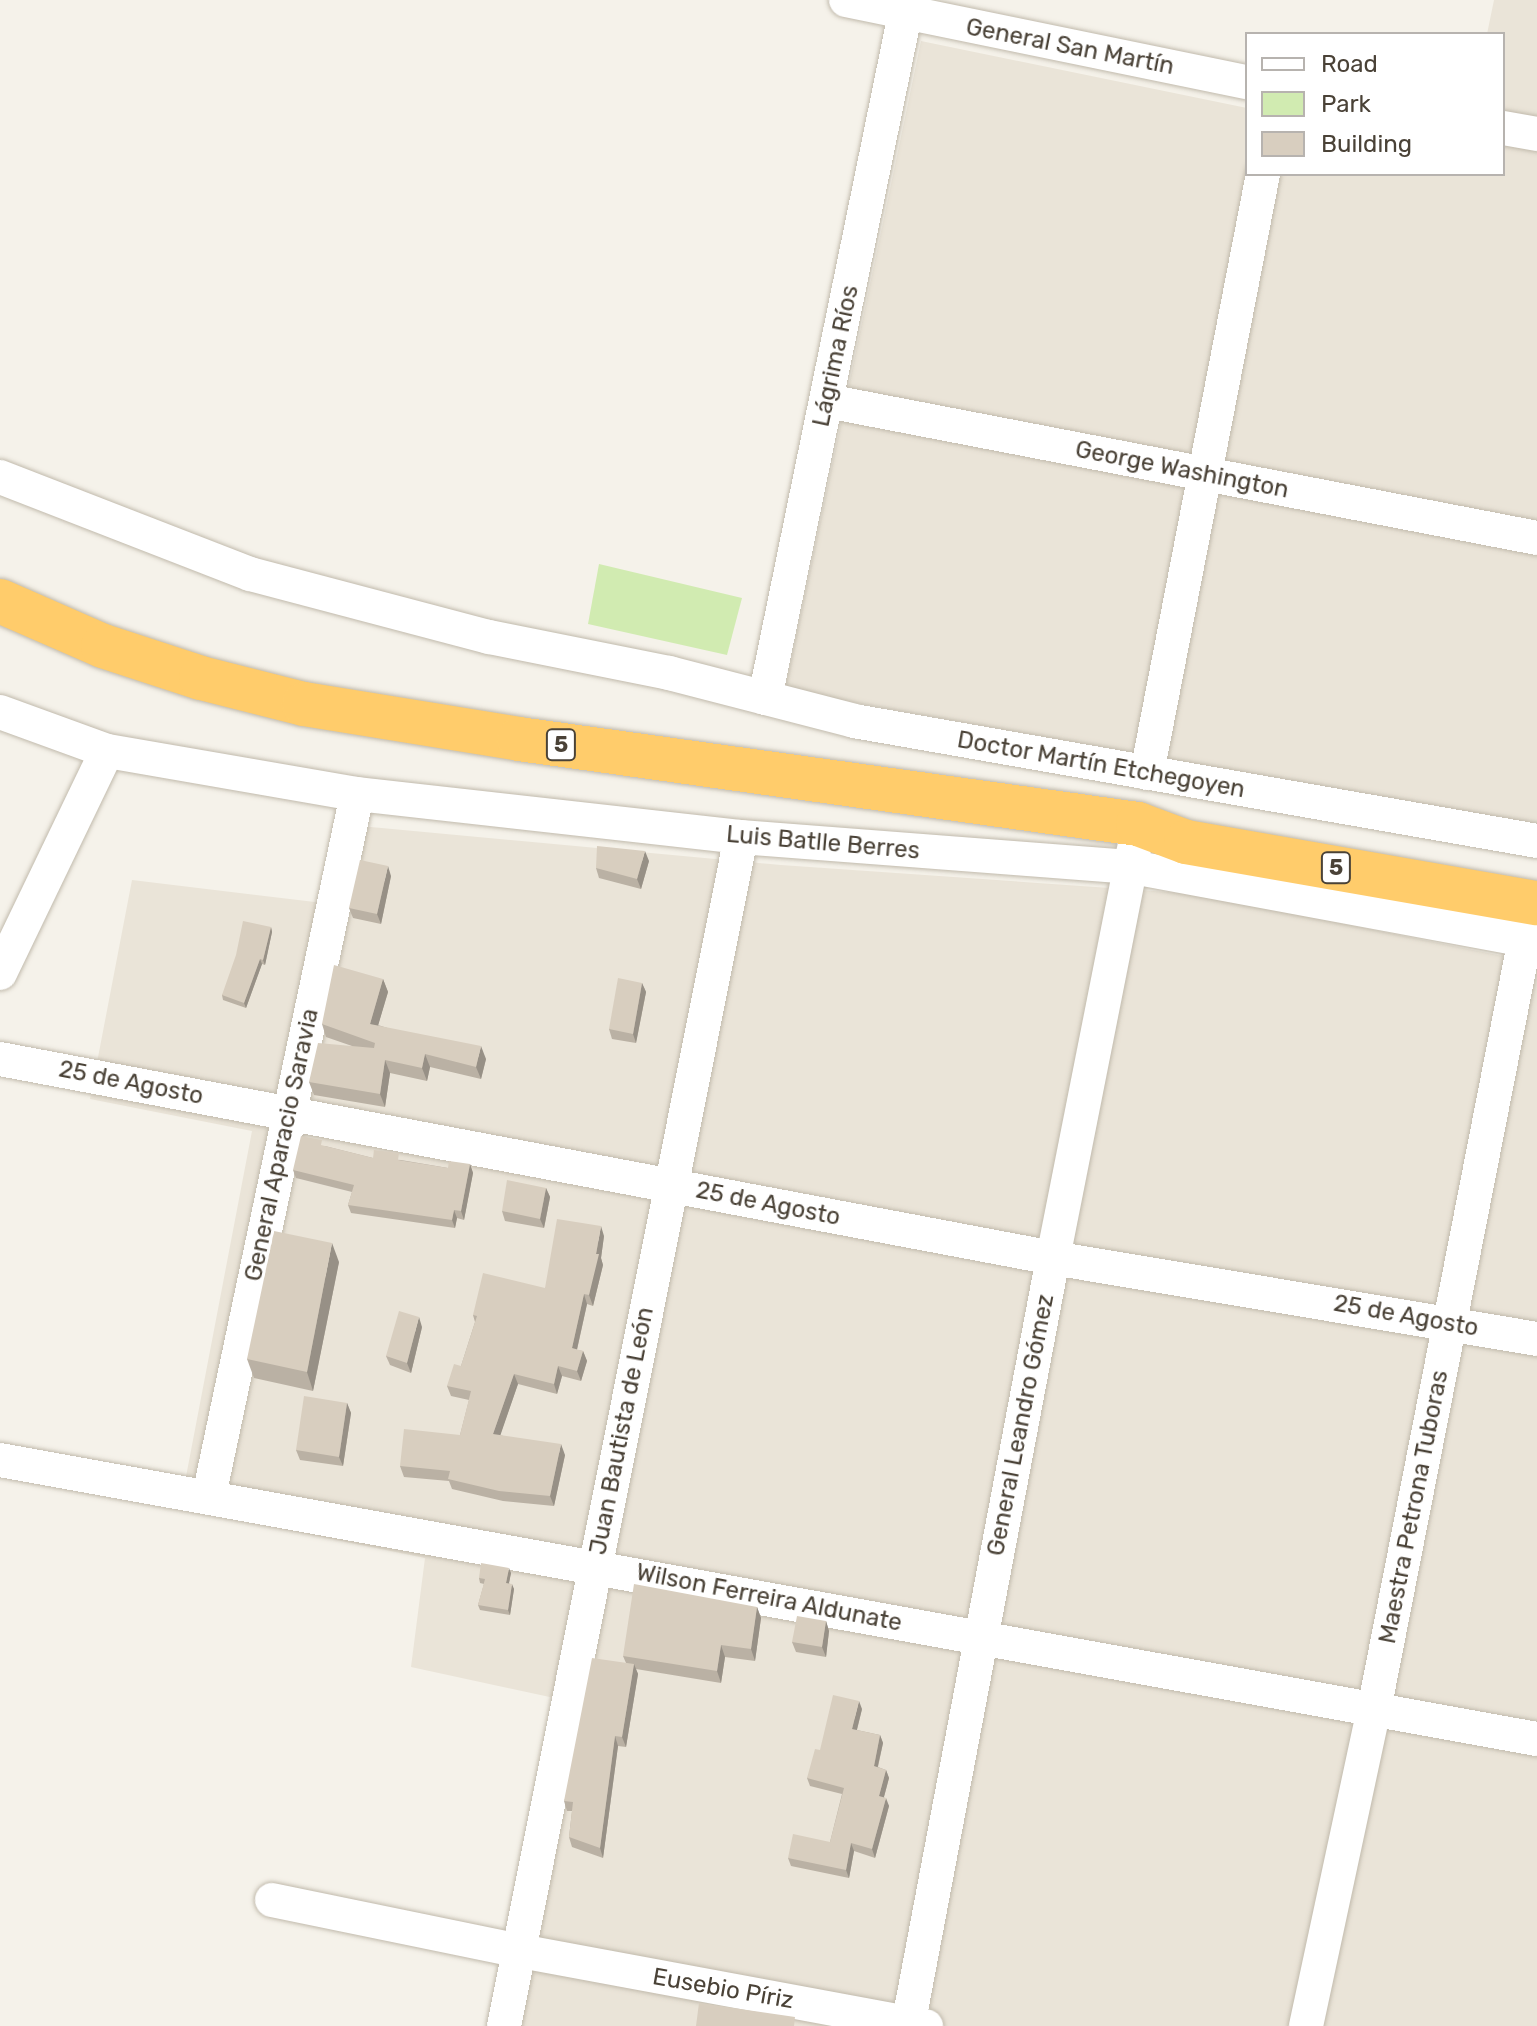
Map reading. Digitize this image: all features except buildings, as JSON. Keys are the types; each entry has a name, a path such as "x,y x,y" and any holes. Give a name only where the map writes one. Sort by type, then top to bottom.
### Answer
{"highway":[{"name":"5","path":"0,601 103,646 201,678 304,704 504,737 1138,824 1186,842 1533,928"},
{"name":"5","path":"1138,824 1190,816 1537,878"}],"street":[{"name":"General San Martín","path":"846,0 1245,82"},
{"name":"Lágrima Ríos","path":"765,698 905,14"},
{"path":"1505,128 1537,134"},
{"path":"1147,773 1202,474 1263,176"},
{"name":"George Washington","path":"827,401 1537,538"},
{"name":"Doctor Martín Etchegoyen","path":"0,477 250,574 489,637 669,673 854,721 1537,841"},
{"name":"Luis Batlle Berres","path":"0,712 107,751 357,794 741,837 1132,867 1533,928"},
{"path":"0,973 107,751"},
{"name":"General Aparacio Saravia","path":"209,1496 357,794"},
{"name":"General Leandro Gómez","path":"914,2025 981,1639 1138,824"},
{"name":"Juan Bautista de León","path":"504,2026 741,837"},
{"name":"Maestra Petrona Tuboras","path":"1306,2026 1374,1710 1450,1323 1533,928"},
{"name":"25 de Agosto","path":"0,1059 1053,1258 1537,1339"},
{"name":"Wilson Ferreira Aldunate","path":"0,1460 595,1565 981,1639 1537,1739"},
{"name":"Eusebio Píriz","path":"272,1900 520,1951 914,2025"}],"shaded area":[{"path":"1494,0 1537,0 1537,826 785,690 921,41 1245,108 1245,176 1505,176 1505,32 1487,32"},
{"path":"360,826 781,865 1196,894 1537,963 1537,2026 516,2026 582,1704 411,1667 425,1558 180,1508 252,1131 90,1099 132,880 340,905"}],"green space":[{"path":"599,564 742,598 727,655 588,624"}]}
